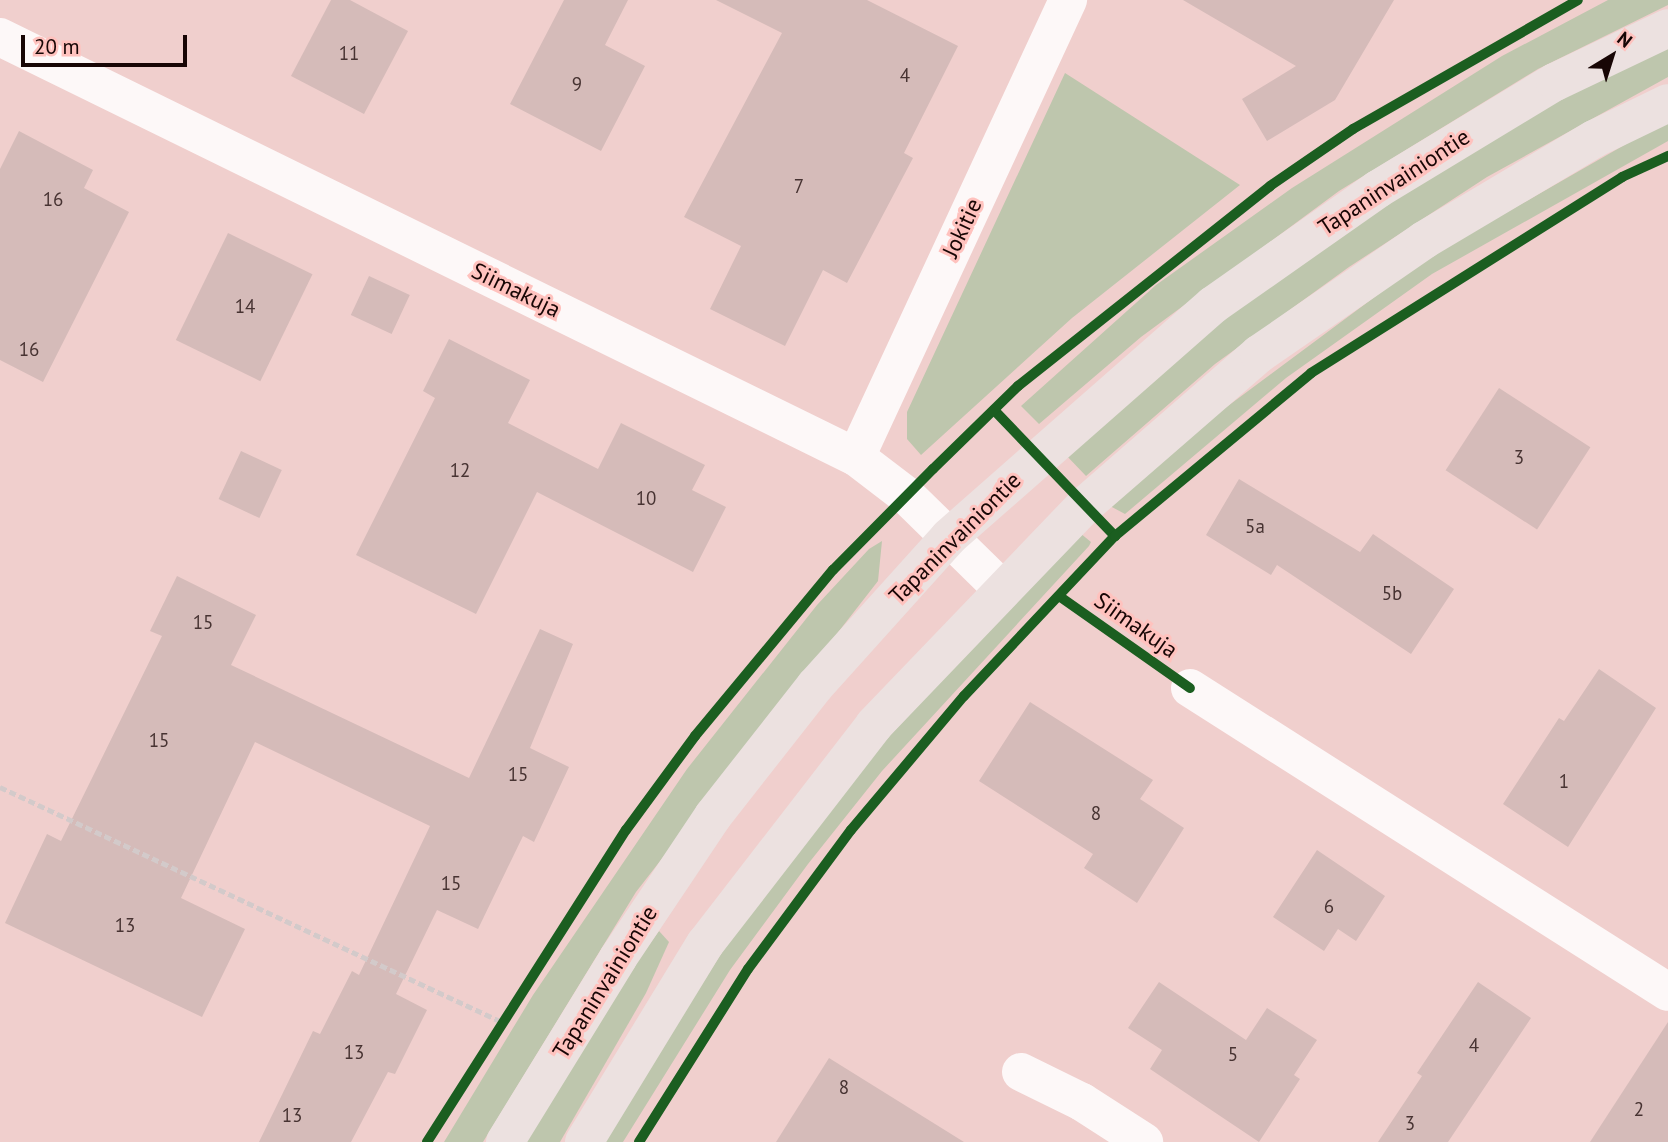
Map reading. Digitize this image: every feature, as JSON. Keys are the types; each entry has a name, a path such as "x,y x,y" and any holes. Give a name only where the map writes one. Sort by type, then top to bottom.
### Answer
{"main road":[{"name":"Tapaninvainiontie","path":"505,1142 618,958 713,816 815,686 949,537 1037,456 1224,297 1390,182 1555,82 1668,28"},
{"path":"584,1142 705,944 874,725 1001,587 1084,506 1259,354 1423,240 1594,138 1668,103"}],"street":[{"name":"Jokitie","path":"856,457 1068,0"},
{"name":"Siimakuja","path":"0,37 856,457 900,489 1001,587"},
{"name":"Siimakuja","path":"1190,688 1668,992"},
{"path":"1021,1072 1082,1102 1144,1142"}],"path":[{"path":"0,787 497,1026 508,1010"}],"green space":[{"path":"1608,0 1668,0 1668,5 1538,69 1339,191 1141,337 1039,424 1021,406 1156,285 1292,188 1502,56"},
{"path":"1668,43 1668,77 1487,177 1349,267 1215,364 1086,476 1064,453 1212,328 1383,206 1515,124"},
{"path":"1065,73 1240,185 1072,318 921,455 907,439 907,412"},
{"path":"1668,120 1668,141 1432,274 1286,378 1125,514 1110,506 1178,443 1427,258"},
{"path":"1080,533 1091,542 1089,546 882,771 808,864 730,970 623,1142 602,1142 743,919 866,761"},
{"path":"882,541 878,581 636,892 483,1142 444,1142 533,995 687,769 817,605 869,549"},
{"path":"659,931 669,942 646,993 560,1142 522,1142 599,1012"}],"building":[{"path":"331,0 350,0 408,31 364,114 291,76"},
{"path":"564,0 628,0 605,45 645,66 601,151 510,104"},
{"path":"716,0 867,0 958,46 904,153 913,158 847,283 823,270 785,346 710,309 741,246 684,217 782,33"},
{"path":"1183,0 1394,0 1335,100 1267,141 1242,99 1296,66"},
{"path":"19,131 93,170 84,188 129,212 43,382 0,360 0,169"},
{"path":"228,233 312,274 260,381 176,340"},
{"path":"369,276 410,295 392,334 351,315"},
{"path":"449,339 530,380 508,423 598,469 621,423 705,465 692,490 726,507 693,572 537,492 476,614 356,555 435,398 423,391"},
{"path":"1499,388 1590,447 1537,530 1446,470"},
{"path":"241,451 282,470 259,518 219,499"},
{"path":"1239,479 1360,552 1373,534 1454,589 1411,654 1277,565 1271,575 1206,535"},
{"path":"177,576 256,615 231,665 469,778 540,629 573,644 530,748 569,767 534,842 523,836 478,929 437,910 396,994 427,1010 395,1074 388,1072 351,1142 259,1142 313,1031 320,1034 352,971 359,975 430,826 255,742 181,898 245,929 202,1017 5,923 47,834 61,841 162,636 150,631"},
{"path":"1599,669 1656,708 1568,847 1503,804 1559,718 1564,721"},
{"path":"1030,702 1153,780 1140,799 1184,828 1137,903 1084,868 1093,854 979,781"},
{"path":"1317,850 1385,896 1356,941 1338,929 1324,951 1273,917"},
{"path":"1159,982 1246,1040 1267,1008 1317,1040 1294,1075 1300,1079 1259,1142 1150,1069 1162,1050 1128,1028"},
{"path":"1478,982 1531,1018 1448,1142 1378,1142 1422,1076 1417,1073"},
{"path":"1668,1022 1668,1142 1590,1142"},
{"path":"829,1058 964,1142 776,1142"}],"cycle path":[{"path":"427,1142 626,830 695,736 833,570 933,469 1018,386 1270,186 1353,129 1578,0"},
{"path":"639,1142 748,969 851,830 964,696 1115,536 1311,373 1622,177 1668,156"},
{"path":"994,410 1115,536"},
{"path":"1059,596 1190,688"}]}
